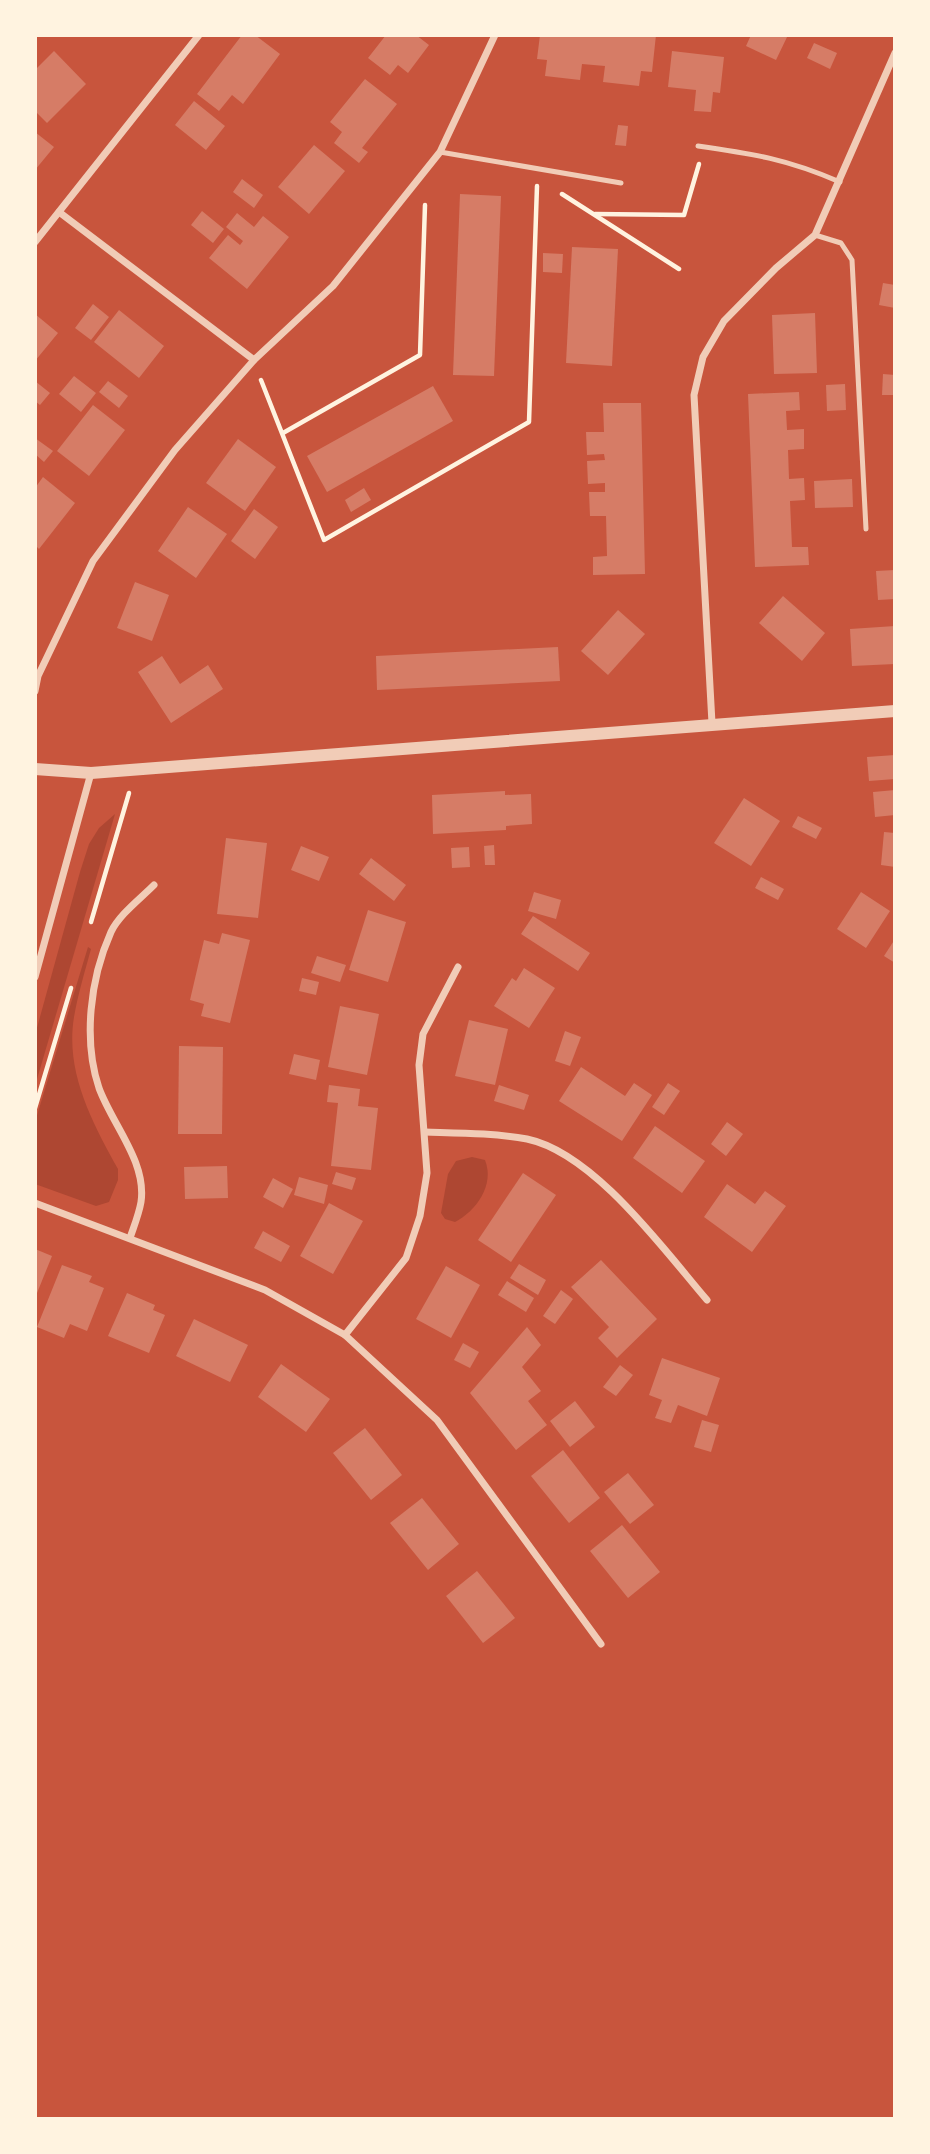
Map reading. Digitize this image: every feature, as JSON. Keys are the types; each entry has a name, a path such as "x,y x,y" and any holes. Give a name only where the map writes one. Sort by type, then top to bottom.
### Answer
{"street":[{"path":"35,243 199,35"},
{"path":"35,691 38,676 93,561 175,450 252,363 333,286 396,211 440,152 495,35"},
{"path":"712,723 694,395 703,357 724,321 776,268 815,235 895,52"},
{"path":"59,212 252,363"},
{"path":"35,769 91,773 712,723 895,711"},
{"path":"35,977 91,773"},
{"path":"130,1237 141,1200 140,1175 96,1079 89,1056 90,1018 99,971 111,930 154,886"},
{"path":"345,1335 406,1258 422,1205 426,1173 419,1065 423,1034 458,967"},
{"path":"425,1132 528,1139 565,1155 633,1213 707,1300"},
{"path":"35,1203 265,1290 345,1335 437,1420 601,1644"}],"lane":[{"path":"701,146 766,155 796,163 840,182"},
{"path":"440,152 621,183"},
{"path":"815,235 841,243 852,260 866,529"}],"path":[{"path":"592,214 684,215 701,146"},
{"path":"252,363 266,386 324,540 529,422 537,176 523,166"},
{"path":"559,191 679,269"},
{"path":"284,433 420,355 425,202"}],"shaded area":[{"path":"115,814 35,1086 35,1035 80,872 89,844 99,828"},
{"path":"88,947 91,949 74,1017 73,1057 90,1115 118,1169 118,1180 109,1202 96,1206 35,1184 35,1122"},
{"path":"472,1157 485,1160 487,1179 482,1196 470,1211 455,1222 445,1219 441,1213 448,1174 456,1161"}],"building":[{"path":"242,35 255,35 280,54 243,104 232,95 219,111 197,94"},
{"path":"386,35 416,35 429,45 408,73 398,65 390,75 368,58"},
{"path":"540,35 656,35 652,72 641,71 639,86 603,82 605,66 582,64 580,80 545,76 547,60 537,59"},
{"path":"751,35 788,35 776,60 746,46"},
{"path":"814,43 837,53 830,69 807,58"},
{"path":"54,51 86,84 47,123 35,111 35,70"},
{"path":"672,51 724,57 720,93 713,92 711,112 694,111 696,90 668,87"},
{"path":"365,79 397,104 362,148 368,152 359,163 334,143 342,132 330,122"},
{"path":"194,101 225,126 206,150 175,125"},
{"path":"618,125 628,126 626,146 615,145"},
{"path":"35,132 54,147 35,170"},
{"path":"314,145 345,171 309,214 278,187"},
{"path":"242,179 263,195 254,208 233,192"},
{"path":"460,194 501,196 494,376 453,375"},
{"path":"202,211 224,229 213,243 191,225"},
{"path":"237,213 254,227 263,216 289,237 247,289 209,258 228,235 240,245 243,241 226,227"},
{"path":"572,247 618,249 612,366 566,363"},
{"path":"543,253 563,254 562,273 543,272"},
{"path":"883,283 895,285 895,308 879,305"},
{"path":"93,304 109,317 91,340 75,328"},
{"path":"119,310 164,346 139,378 94,342"},
{"path":"815,313 817,373 774,374 772,315"},
{"path":"35,314 58,333 35,361"},
{"path":"883,374 895,375 895,395 882,395"},
{"path":"74,376 96,393 81,412 59,394"},
{"path":"35,381 50,393 40,405 35,401"},
{"path":"108,381 128,396 119,408 99,392"},
{"path":"845,384 846,410 827,411 826,385"},
{"path":"433,386 453,421 327,492 307,456"},
{"path":"799,392 800,410 786,411 787,430 804,429 804,449 788,450 789,479 804,478 805,500 790,501 792,547 808,547 809,565 755,567 748,394"},
{"path":"603,403 641,403 645,574 593,575 593,557 607,556 606,516 590,516 589,492 605,492 605,483 588,484 587,461 605,460 604,454 587,455 586,432 604,432"},
{"path":"93,405 125,430 89,476 57,451"},
{"path":"35,438 53,451 44,462 35,454"},
{"path":"238,439 276,467 245,511 206,483"},
{"path":"43,477 75,503 39,549 35,545 35,488"},
{"path":"852,479 853,507 815,508 814,481"},
{"path":"364,488 371,500 351,512 345,500"},
{"path":"188,507 227,534 196,578 158,551"},
{"path":"254,509 278,527 255,559 231,541"},
{"path":"895,570 895,599 878,600 876,571"},
{"path":"135,582 169,595 152,641 117,628"},
{"path":"783,596 825,633 802,661 759,623"},
{"path":"618,610 645,634 608,675 581,651"},
{"path":"895,626 895,664 852,666 850,629"},
{"path":"558,647 560,681 377,690 376,656"},
{"path":"162,656 180,684 208,665 223,689 171,723 138,672"},
{"path":"895,755 895,779 869,781 867,757"},
{"path":"895,790 895,815 875,817 873,792"},
{"path":"505,791 505,795 531,794 532,824 506,826 506,830 433,834 432,795"},
{"path":"744,798 780,821 751,866 714,843"},
{"path":"798,816 822,828 816,839 792,827"},
{"path":"884,832 895,833 895,867 881,865"},
{"path":"226,838 267,843 258,918 217,914"},
{"path":"494,845 495,865 485,865 484,846"},
{"path":"301,846 329,857 319,881 291,870"},
{"path":"469,847 470,867 452,868 451,848"},
{"path":"371,858 406,885 394,901 359,874"},
{"path":"761,877 784,889 778,900 755,888"},
{"path":"534,892 561,900 556,919 528,911"},
{"path":"861,892 890,911 866,948 837,929"},
{"path":"368,910 406,922 388,982 349,970"},
{"path":"533,916 590,953 578,971 521,934"},
{"path":"222,933 250,940 230,1023 201,1016 204,1004 190,1000 204,940 219,944"},
{"path":"895,939 895,963 884,956"},
{"path":"317,956 346,965 340,982 311,973"},
{"path":"524,968 555,988 529,1028 494,1006 512,978 516,981"},
{"path":"302,978 319,982 316,995 299,991"},
{"path":"340,1006 379,1014 367,1075 328,1067"},
{"path":"469,1020 508,1029 495,1085 455,1076"},
{"path":"565,1031 581,1037 570,1066 555,1061"},
{"path":"179,1046 223,1047 222,1134 178,1134"},
{"path":"294,1054 320,1060 316,1080 289,1074"},
{"path":"581,1067 625,1096 634,1083 652,1095 622,1141 559,1101"},
{"path":"668,1083 680,1091 664,1115 652,1107"},
{"path":"329,1085 360,1089 358,1106 378,1108 371,1170 331,1166 338,1103 327,1102"},
{"path":"499,1085 529,1095 524,1110 494,1101"},
{"path":"727,1122 743,1134 726,1156 711,1144"},
{"path":"655,1126 705,1161 682,1193 633,1158"},
{"path":"227,1166 228,1198 185,1199 184,1167"},
{"path":"336,1172 356,1178 352,1190 332,1184"},
{"path":"523,1173 556,1195 511,1262 478,1240"},
{"path":"299,1177 328,1185 324,1204 294,1195"},
{"path":"273,1178 293,1189 283,1208 263,1197"},
{"path":"727,1184 755,1204 765,1191 786,1206 752,1252 704,1217"},
{"path":"329,1203 363,1221 333,1274 300,1256"},
{"path":"263,1231 290,1246 281,1262 254,1248"},
{"path":"35,1249 52,1256 35,1298"},
{"path":"601,1260 657,1319 617,1358 598,1338 609,1327 571,1287"},
{"path":"519,1264 546,1280 538,1295 510,1278"},
{"path":"62,1265 92,1276 89,1282 104,1288 87,1331 70,1324 64,1338 37,1327"},
{"path":"446,1266 480,1285 451,1338 416,1319"},
{"path":"507,1281 534,1298 526,1312 498,1295"},
{"path":"561,1290 573,1299 555,1324 543,1316"},
{"path":"127,1293 155,1305 153,1310 165,1315 149,1353 108,1336"},
{"path":"194,1319 248,1345 230,1382 176,1356"},
{"path":"527,1327 541,1345 522,1367 541,1391 528,1401 547,1425 516,1450 470,1393"},
{"path":"463,1343 479,1352 470,1368 454,1360"},
{"path":"662,1358 720,1378 707,1416 678,1405 671,1423 655,1418 662,1400 649,1395"},
{"path":"281,1364 330,1399 306,1432 258,1397"},
{"path":"620,1365 633,1375 616,1396 603,1387"},
{"path":"575,1401 595,1427 570,1447 550,1421"},
{"path":"702,1420 719,1425 711,1452 694,1447"},
{"path":"365,1428 402,1475 371,1500 333,1453"},
{"path":"563,1450 600,1498 569,1523 531,1476"},
{"path":"628,1473 654,1505 630,1524 604,1492"},
{"path":"422,1498 459,1544 428,1570 390,1523"},
{"path":"622,1525 660,1572 628,1598 590,1551"},
{"path":"477,1571 515,1618 483,1643 446,1596"}]}
